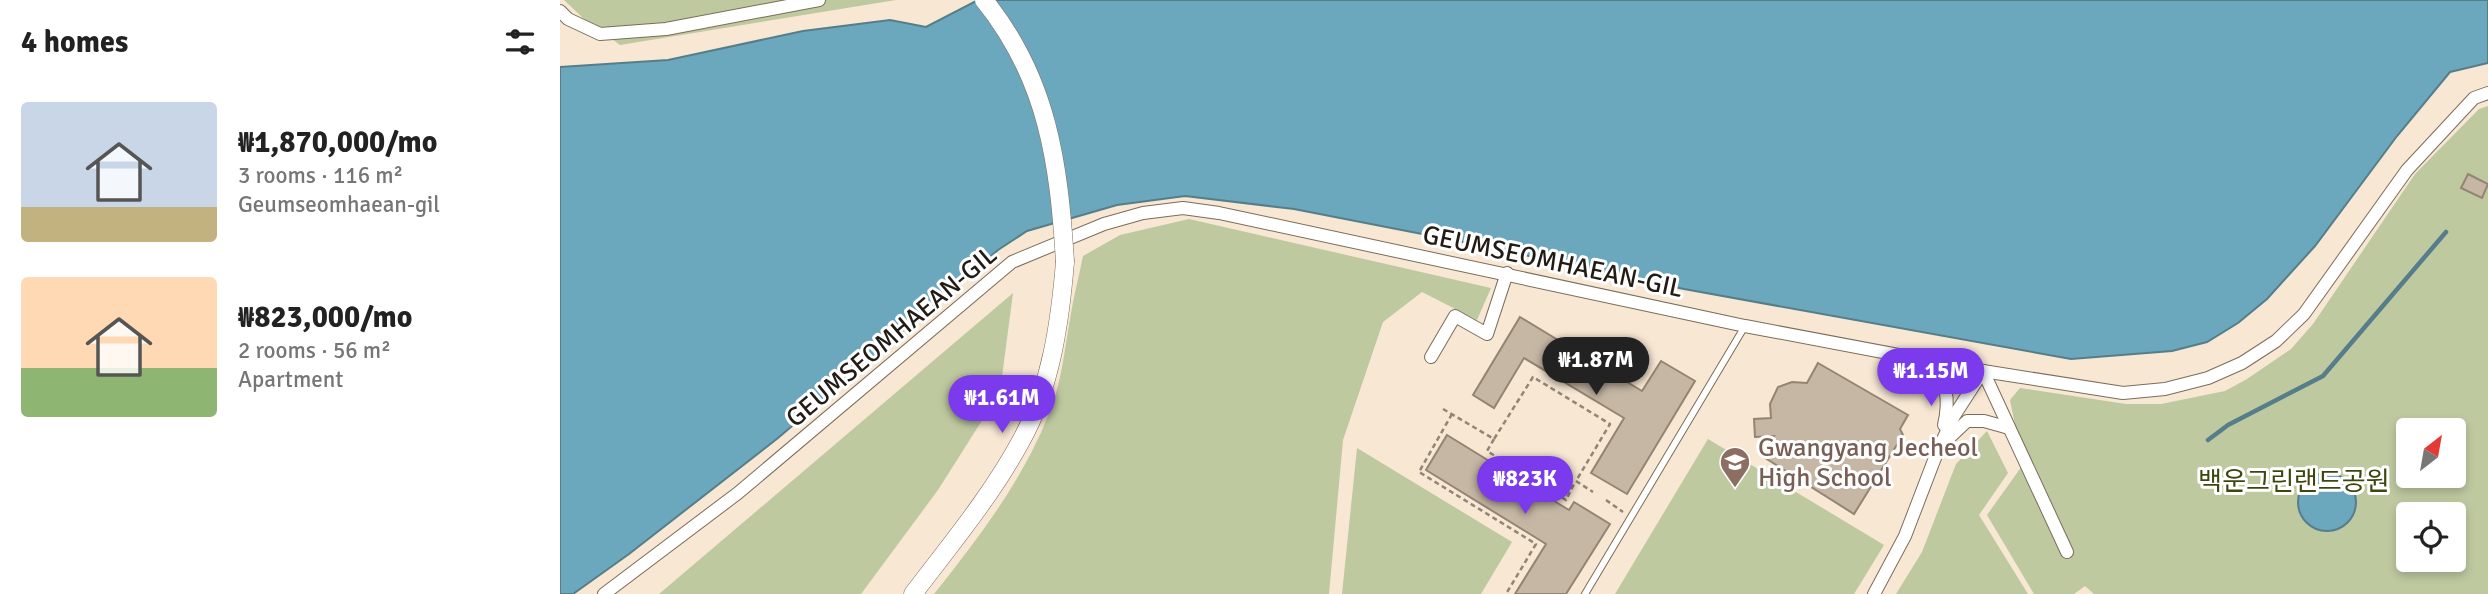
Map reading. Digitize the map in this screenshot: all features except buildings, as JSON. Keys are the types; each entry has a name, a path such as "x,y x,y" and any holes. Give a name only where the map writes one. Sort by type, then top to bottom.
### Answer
{"main road":[{"path":"913,594 999,478 1023,438 1051,357 1062,298 1065,262 1056,160 1040,99 1015,42 984,0"}],"street":[{"path":"560,12 568,19 600,34 666,29 819,0"},
{"name":"GEUMSEOMHAEAN-GIL","path":"604,594 738,493 1012,262 1104,224 1143,213 1183,208 1219,213 1745,326 1983,371 2123,393 2165,389 2208,378 2242,363 2276,341 2304,314 2407,170 2473,99 2488,93"},
{"path":"1431,357 1455,316 1488,334 1507,273"},
{"path":"1930,361 1941,375 1948,408 1938,450"},
{"path":"1983,371 2067,552"},
{"path":"1874,594 1905,536 1954,416 1983,371"},
{"path":"1938,450 1967,421 1984,421 2009,428"}],"lane":[{"path":"1585,594 1745,326"}],"path":[{"path":"1533,377 1610,424 1566,500 1487,450 1494,439 1533,377"},
{"path":"1443,409 1494,439"},
{"path":"1452,414 1419,472 1536,544 1506,594"},
{"path":"1576,481 1593,492"},
{"path":"1605,500 1631,516"}],"green space":[{"path":"564,0 896,0 620,45 583,18"},
{"name":"백운그린랜드공원","path":"2488,106 2488,594 2094,594 2085,586 2074,594 2034,594 1987,515 2027,459 2018,440 2010,400 2020,388 2126,404 2161,404 2225,391 2291,349 2313,324 2415,174 2479,109"},
{"path":"1189,219 1491,288 1477,320 1422,292 1383,322 1343,440 1329,594 934,594 1001,503 1030,455 1042,429 1059,382 1083,256 1120,235"},
{"path":"1013,293 1000,392 938,490 861,594 659,594"},
{"path":"1987,431 2008,473 1979,515 2028,594 1896,594 1922,552 1956,464"},
{"name":"Gwangyang Jecheol High School","path":"1708,439 1884,545 1854,594 1615,594"},
{"path":"1357,448 1512,542 1481,594 1342,594"}],"water":[{"path":"978,0 2488,0 2488,63 2450,72 2397,136 2315,246 2267,299 2238,323 2207,342 2172,351 2071,359 1684,289 1294,209 1185,196 1117,205 1027,231 998,250 778,438 629,554 573,594 560,594 560,67 668,60 803,31 890,20 926,27"},
{"path":"2327,473 2338,475 2351,486 2356,502 2354,513 2343,526 2327,531 2316,529 2303,518 2298,502 2300,491 2311,478"}],"waterway":[{"path":"2208,440 2228,425 2323,376 2446,232"}],"place":[{"name":"Gwangyang Jecheol High School","path":"1735,489"}]}
